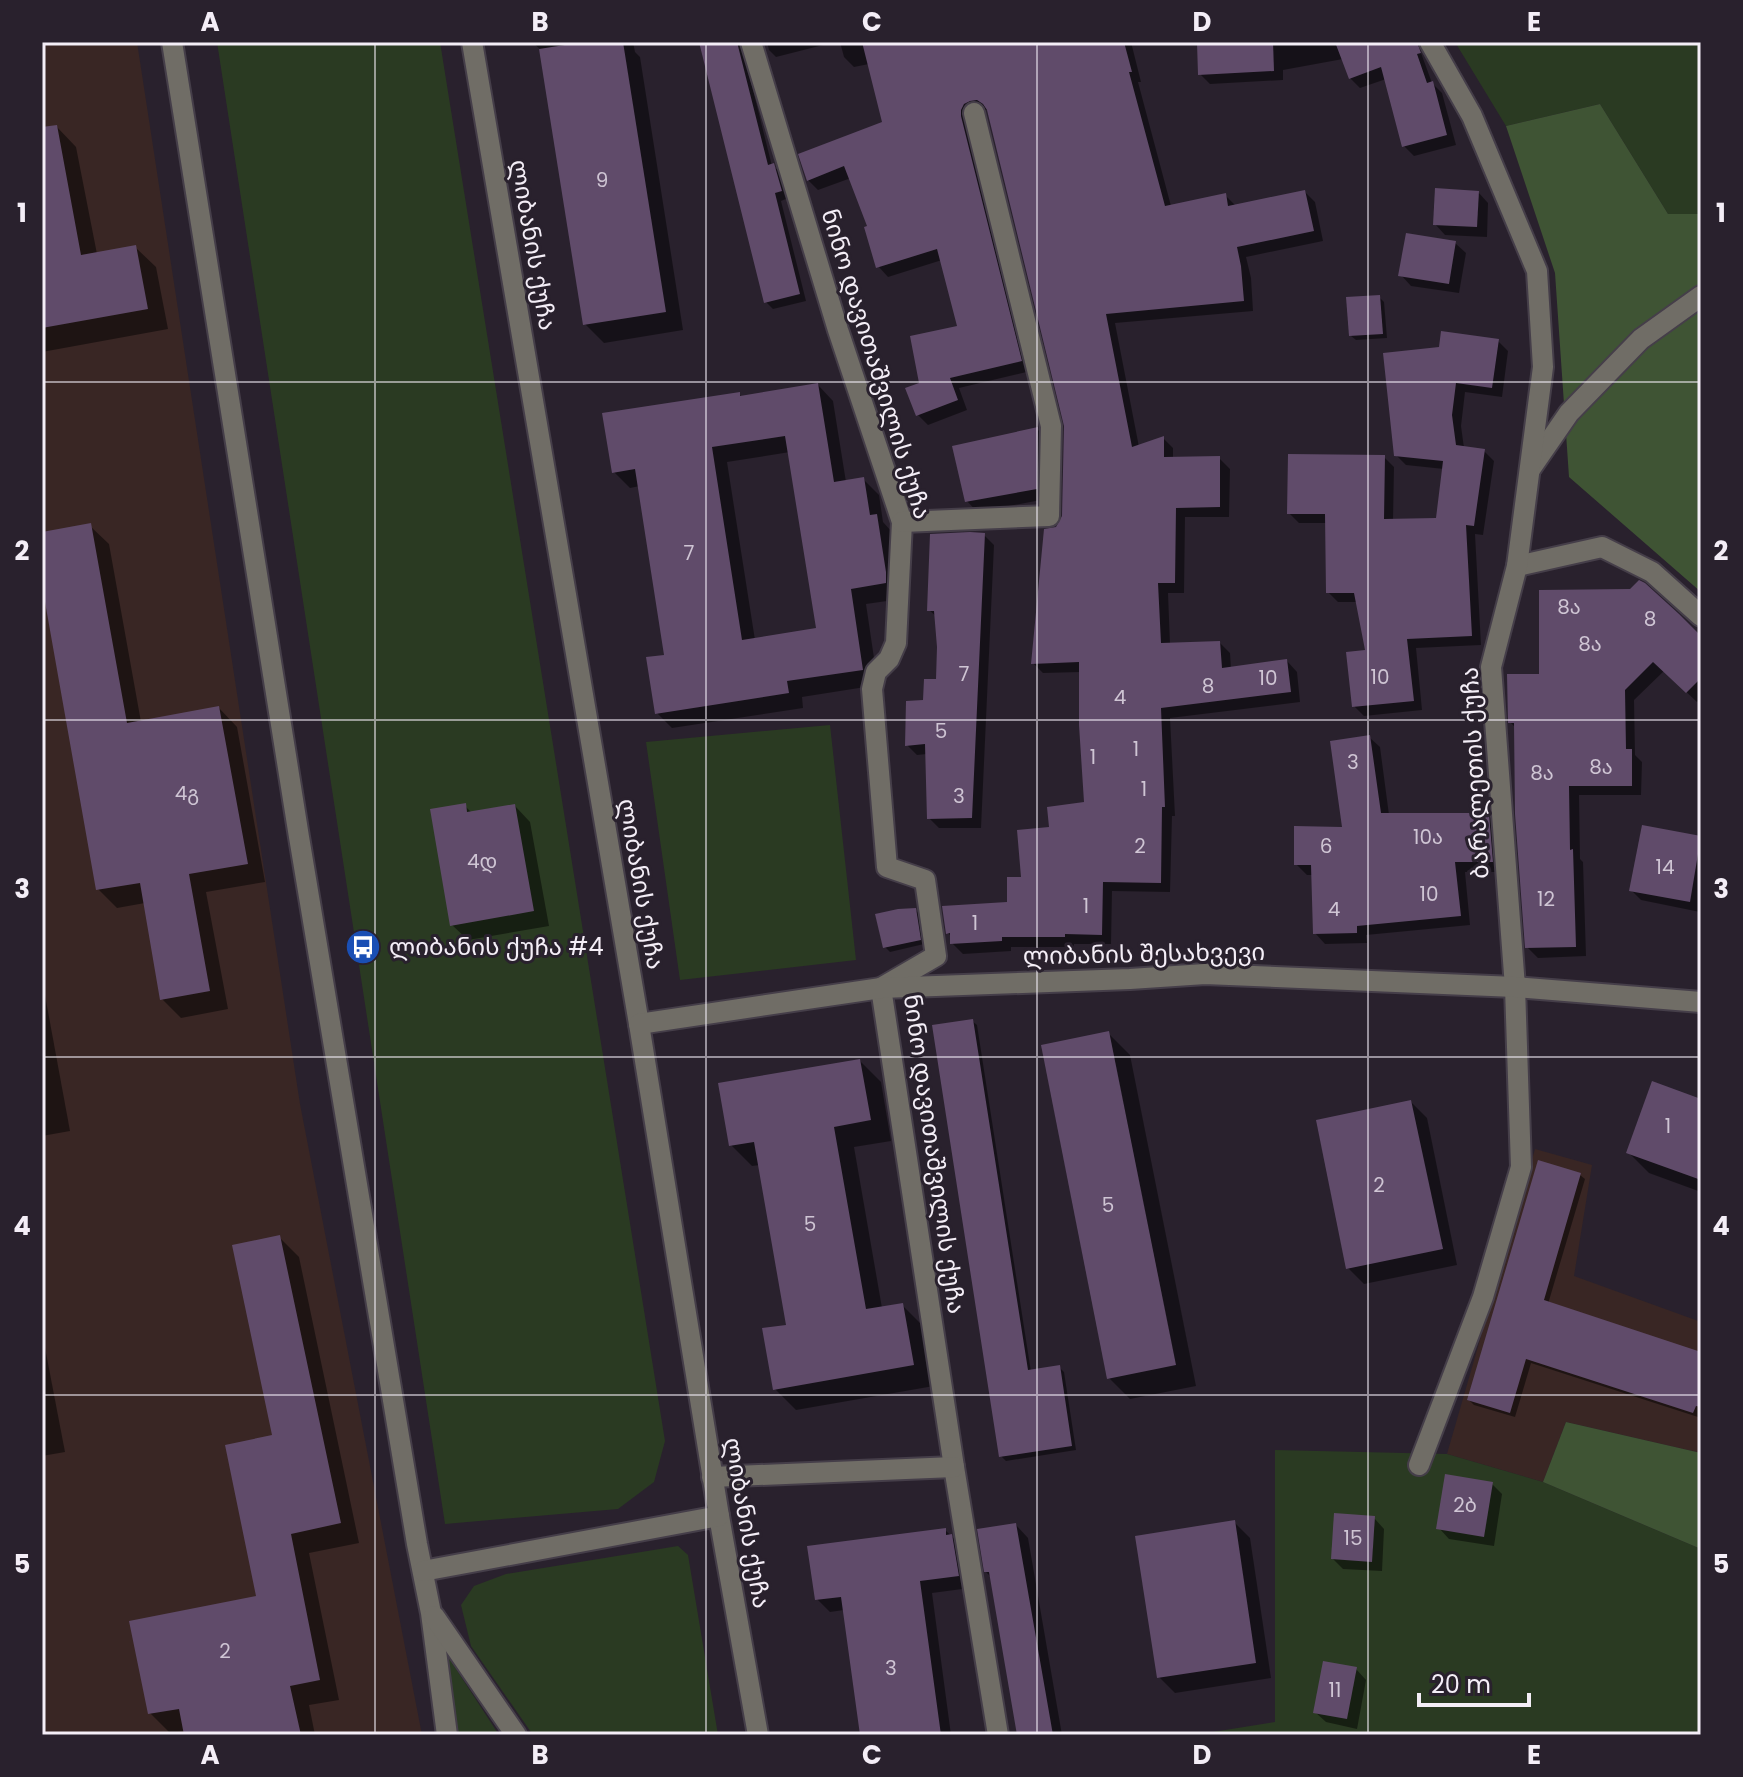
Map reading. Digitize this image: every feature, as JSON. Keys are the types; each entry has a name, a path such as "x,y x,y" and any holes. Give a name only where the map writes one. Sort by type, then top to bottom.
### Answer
{"street":[{"path":"172,42 296,821 431,1613 447,1735"},
{"name":"ლიბანის ქუჩა","path":"472,42 758,1735"},
{"name":"ნინო დავითაშვილის ქუჩა","path":"751,42 838,330 902,522 896,643 889,659 876,672 872,689 875,730 887,867 925,880 936,956 881,988 998,1735"},
{"name":"ბარალეთის ქუჩა","path":"1419,1465 1483,1297 1521,1167 1515,987 1491,667 1517,566 1543,367 1537,271 1472,116 1430,42"},
{"path":"902,522 1049,516 1051,426 974,113"},
{"path":"1529,471 1569,413 1641,339 1701,296"},
{"path":"1517,566 1602,547 1652,572 1701,616"},
{"name":"ლიბანის შესახვევი","path":"639,1024 881,988 1205,974 1515,987 1701,1002"},
{"path":"712,1477 954,1467"},
{"path":"423,1571 719,1516"},
{"path":"431,1613 516,1735"}],"shaded area":[{"path":"42,42 137,42 300,1104 422,1735 42,1735"},
{"path":"1535,1149 1592,1165 1574,1276 1701,1322 1701,1453 1566,1422 1543,1482 1447,1454"}],"green space":[{"path":"217,42 440,42 665,1441 654,1482 618,1509 445,1524"},
{"path":"1455,42 1701,42 1701,214 1668,214 1600,104 1506,126"},
{"path":"1600,104 1668,214 1701,214 1701,592 1569,477 1555,273 1506,126"},
{"path":"830,725 856,960 680,980 646,742"},
{"path":"1566,1422 1701,1453 1701,1549 1543,1482"},
{"path":"1275,1450 1447,1454 1543,1482 1701,1549 1701,1735 1194,1735 1275,1722"},
{"path":"678,1546 688,1555 718,1735 533,1735 471,1646 461,1605 474,1586 506,1574"},
{"path":"443,1649 499,1735 458,1735"}],"building":[{"path":"584,42 623,42 666,312 583,325 539,49"},
{"path":"699,42 737,42 768,165 774,163 782,191 775,193 800,294 764,303"},
{"path":"862,42 1124,42 1132,72 1129,72 1165,206 1226,193 1228,206 1305,190 1314,231 1237,247 1244,301 1106,314 1132,447 1164,436 1164,457 1220,456 1220,507 1176,508 1175,583 1158,583 1161,643 1220,641 1222,668 1287,659 1291,692 1161,708 1165,807 1162,807 1161,883 1103,882 1102,935 1002,937 1002,941 950,944 950,933 946,934 942,906 1007,902 1007,877 1021,877 1017,830 1049,827 1047,807 1084,802 1079,662 1031,664 1044,529 1056,527 1062,516 1064,426 987,110 977,100 964,104 961,116 1022,361 950,378 958,400 916,416 905,388 919,383 910,336 957,326 937,249 876,268 864,227 867,226 844,166 807,181 798,154 882,122"},
{"path":"1197,42 1273,42 1274,71 1198,75"},
{"path":"1335,42 1417,42 1421,53 1417,54 1427,83 1433,81 1447,135 1402,147 1381,67 1349,79"},
{"path":"57,125 81,255 136,245 148,309 42,328 42,127"},
{"path":"1435,188 1479,191 1477,227 1433,225"},
{"path":"1406,233 1456,241 1449,284 1398,276"},
{"path":"1380,295 1383,334 1349,336 1346,297"},
{"path":"1441,331 1499,339 1492,388 1456,383 1452,415 1456,445 1485,449 1474,526 1466,525 1472,636 1407,639 1414,701 1352,707 1346,652 1365,650 1354,593 1326,593 1325,514 1287,514 1288,454 1385,455 1384,519 1436,518 1443,461 1394,456 1383,353 1439,347"},
{"path":"818,383 834,482 864,477 870,515 877,514 886,583 851,589 863,670 787,681 789,693 655,714 646,657 664,655 635,469 612,473 602,413 740,392 740,396","holes":["785,436 816,628 742,640 712,447"]},
{"path":"1038,427 1037,489 965,502 952,446"},
{"path":"91,523 127,723 219,706 248,864 189,874 210,991 160,1000 140,883 96,890 42,585 42,532"},
{"path":"985,533 972,818 927,819 925,744 905,746 906,701 923,700 924,679 936,679 934,611 927,611 930,534"},
{"path":"1639,580 1701,636 1701,678 1686,693 1653,662 1625,690 1626,749 1632,749 1632,786 1569,786 1576,947 1525,948 1515,814 1514,723 1508,723 1507,674 1539,674 1539,590 1630,589"},
{"path":"1370,735 1381,813 1489,813 1493,862 1455,862 1461,916 1357,926 1357,933 1313,934 1311,865 1294,865 1294,826 1342,827 1330,741"},
{"path":"466,803 467,812 515,804 534,911 450,926 430,809"},
{"path":"1642,825 1701,836 1690,902 1629,891"},
{"path":"916,908 921,940 883,948 875,914"},
{"path":"973,1019 1028,1370 1060,1365 1072,1446 999,1457 932,1025"},
{"path":"1109,1031 1176,1365 1107,1379 1041,1045"},
{"path":"860,1059 871,1120 834,1127 866,1309 903,1303 914,1365 773,1390 762,1328 786,1325 754,1142 729,1146 718,1083"},
{"path":"1652,1081 1701,1099 1701,1180 1626,1153"},
{"path":"1411,1100 1443,1249 1346,1269 1316,1120"},
{"path":"1538,1160 1581,1173 1544,1300 1701,1352 1701,1407 1696,1406 1693,1413 1526,1359 1510,1413 1467,1400"},
{"path":"280,1235 341,1523 291,1534 320,1680 290,1686 301,1735 184,1735 179,1709 148,1714 129,1621 256,1596 225,1445 272,1435 232,1245"},
{"path":"1445,1474 1493,1482 1484,1537 1436,1529"},
{"path":"1334,1513 1375,1516 1372,1562 1331,1559"},
{"path":"1235,1520 1256,1663 1157,1678 1135,1536"},
{"path":"1016,1523 1053,1735 1017,1735 989,1572 984,1572 977,1529"},
{"path":"946,1528 946,1535 952,1534 959,1576 920,1581 941,1735 860,1735 841,1597 815,1600 807,1546"},
{"path":"1323,1661 1357,1667 1347,1719 1313,1713"}],"place":[{"name":"ლიბანის ქუჩა #4","path":"363,947"}]}
